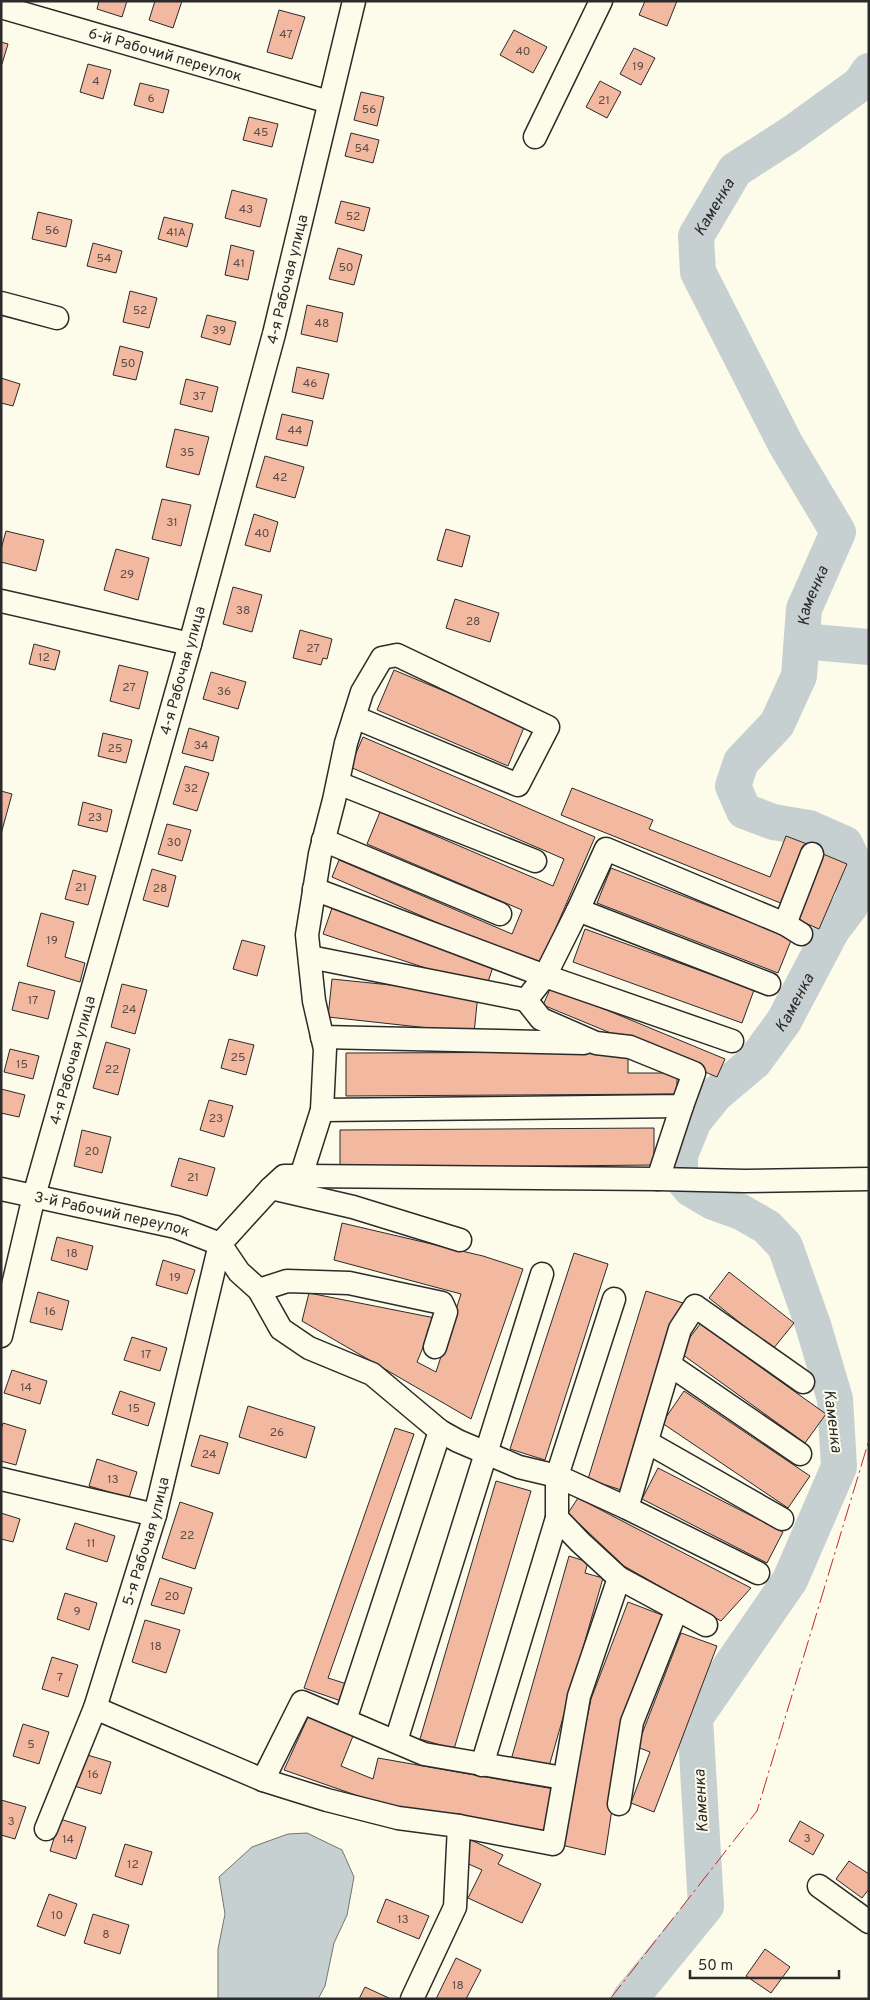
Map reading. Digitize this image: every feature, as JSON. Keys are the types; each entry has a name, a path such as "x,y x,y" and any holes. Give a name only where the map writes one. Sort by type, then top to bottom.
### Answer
{"street":[{"name":"4-я Рабочая улица","path":"1,1336 34,1196 190,644 274,334 354,1"},
{"path":"535,137 601,1"},
{"name":"6-й Рабочий переулок","path":"1,7 329,102"},
{"path":"1,303 57,318"},
{"path":"1,601 190,644"},
{"path":"301,1176 322,1110 325,1049 314,1001 307,935 323,840 346,743 354,717 362,692 382,658 397,655 548,727 518,785 354,717"},
{"path":"338,783 534,861"},
{"path":"323,840 500,914"},
{"path":"526,1000 545,976 606,849 793,928 812,854"},
{"path":"314,888 545,976 732,1040"},
{"path":"578,910 768,984"},
{"path":"310,957 526,1000 541,1019 596,1043"},
{"path":"322,1037 596,1043 630,1047 694,1073 658,1179"},
{"path":"322,1110 682,1106"},
{"path":"758,1573 627,1508 557,1476 519,1467 458,1441 440,1431 372,1374 309,1348 280,1329 260,1290 239,1272 220,1244 284,1176 745,1181 869,1179"},
{"path":"271,1188 353,1207 460,1240"},
{"name":"3-й Рабочий переулок","path":"1,1189 176,1227 220,1244"},
{"name":"5-я Рабочая улица","path":"46,1829 95,1708 155,1515 220,1244"},
{"path":"396,1741 542,1274"},
{"path":"260,1290 287,1281 350,1283 442,1303 446,1312 435,1347"},
{"path":"482,1765 557,1518 557,1476 614,1299"},
{"path":"627,1508 680,1329 695,1306 803,1382"},
{"path":"670,1365 800,1454"},
{"path":"345,1720 440,1431"},
{"path":"647,1442 782,1519"},
{"path":"1,1479 155,1515"},
{"path":"557,1518 619,1578 706,1625"},
{"path":"95,1708 263,1780 327,1800 398,1818 459,1826 553,1844 563,1778 579,1696 619,1578"},
{"path":"619,1804 632,1722 677,1609"},
{"path":"263,1780 302,1702 424,1754 563,1778"},
{"path":"412,1999 455,1907 459,1826"},
{"path":"819,1886 869,1922"}],"shaded area":[{"path":"307,1833 342,1850 354,1877 347,1915 334,1943 325,1986 318,1999 218,1999 218,1949 225,1914 219,1877 252,1847 288,1834"}],"building":[{"path":"99,1 127,1 122,17 97,9"},
{"path":"155,1 182,1 173,28 149,20"},
{"path":"645,1 677,1 667,26 639,15"},
{"path":"279,10 305,17 292,59 267,52"},
{"path":"514,30 547,47 533,73 500,55"},
{"path":"1,42 8,44 2,64 1,64"},
{"path":"634,48 655,58 641,85 620,74"},
{"path":"88,64 111,70 103,99 80,92"},
{"path":"600,81 621,92 607,118 586,107"},
{"path":"140,83 169,90 163,113 134,105"},
{"path":"361,92 384,97 377,126 354,120"},
{"path":"249,117 278,124 272,147 243,140"},
{"path":"351,133 379,140 373,163 345,156"},
{"path":"232,190 267,199 260,227 225,218"},
{"path":"341,201 370,208 364,231 335,223"},
{"path":"38,212 72,220 66,247 32,239"},
{"path":"164,217 193,224 187,247 158,239"},
{"path":"93,243 122,251 116,273 87,266"},
{"path":"231,245 254,251 248,280 225,275"},
{"path":"338,248 362,255 354,285 329,279"},
{"path":"130,291 157,298 149,328 123,322"},
{"path":"307,305 343,313 337,342 301,334"},
{"path":"207,315 236,322 230,345 201,337"},
{"path":"120,346 143,352 136,380 113,375"},
{"path":"297,367 329,374 323,399 292,392"},
{"path":"1,378 20,384 13,406 1,403"},
{"path":"186,379 218,387 212,412 180,404"},
{"path":"282,414 313,421 307,446 276,439"},
{"path":"175,429 209,437 199,475 166,467"},
{"path":"265,456 304,467 295,498 256,487"},
{"path":"162,499 191,505 181,546 152,539"},
{"path":"254,514 278,522 270,552 245,545"},
{"path":"446,529 470,536 462,567 437,560"},
{"path":"6,531 44,540 36,571 1,562 1,549"},
{"path":"116,549 149,558 138,600 104,590"},
{"path":"233,587 262,595 252,632 223,624"},
{"path":"455,599 499,613 490,642 446,628"},
{"path":"300,630 332,639 327,659 323,658 321,665 293,658"},
{"path":"34,644 60,651 55,670 29,664"},
{"path":"119,665 148,672 139,709 110,701"},
{"path":"394,670 525,725 508,766 377,710"},
{"path":"211,672 246,682 238,709 203,699"},
{"path":"189,728 219,737 213,761 182,753"},
{"path":"103,733 132,740 126,763 98,756"},
{"path":"363,737 595,837 539,967 332,877 339,860 512,934 522,910 367,844 380,812 553,886 564,859 350,767"},
{"path":"185,766 209,773 197,811 173,804"},
{"path":"572,788 653,820 649,829 770,877 786,836 807,844 783,904 561,815"},
{"path":"1,791 12,794 1,834"},
{"path":"83,802 112,810 107,832 78,825"},
{"path":"167,824 191,830 182,861 158,854"},
{"path":"823,854 847,864 819,929 796,919"},
{"path":"611,868 792,938 778,973 597,903"},
{"path":"152,869 176,876 168,907 143,900"},
{"path":"73,870 96,876 88,905 65,899"},
{"path":"332,908 495,961 486,988 323,934"},
{"path":"41,913 74,922 65,957 85,963 80,982 27,966"},
{"path":"585,929 754,990 742,1023 573,962"},
{"path":"242,940 265,946 257,976 233,969"},
{"path":"332,979 478,994 474,1033 328,1017"},
{"path":"19,982 55,991 48,1019 12,1010"},
{"path":"122,984 147,990 135,1034 111,1027"},
{"path":"551,987 725,1059 717,1077 543,1005"},
{"path":"229,1039 254,1045 246,1075 221,1068"},
{"path":"106,1042 130,1049 118,1095 93,1088"},
{"path":"10,1049 39,1056 33,1079 4,1072"},
{"path":"628,1052 628,1073 677,1073 677,1094 346,1096 346,1053"},
{"path":"1,1089 25,1095 19,1117 1,1113"},
{"path":"209,1100 233,1106 224,1137 200,1130"},
{"path":"654,1128 654,1165 340,1168 340,1130"},
{"path":"82,1130 111,1137 102,1173 74,1166"},
{"path":"179,1158 215,1168 207,1196 171,1186"},
{"path":"342,1223 483,1256 523,1269 471,1419 302,1321 309,1293 435,1318 417,1362 436,1372 461,1294 334,1260"},
{"path":"57,1237 93,1246 87,1270 51,1260"},
{"path":"574,1253 608,1264 545,1460 510,1449"},
{"path":"163,1260 195,1270 187,1294 156,1285"},
{"path":"729,1272 794,1323 773,1349 709,1298"},
{"path":"646,1291 683,1303 624,1491 588,1479"},
{"path":"38,1292 69,1301 62,1330 30,1322"},
{"path":"700,1324 826,1414 805,1443 679,1352"},
{"path":"132,1337 167,1348 160,1371 124,1360"},
{"path":"12,1370 47,1381 40,1404 4,1393"},
{"path":"120,1391 155,1403 148,1426 112,1414"},
{"path":"684,1391 810,1476 788,1508 662,1423"},
{"path":"248,1406 315,1427 306,1458 239,1437"},
{"path":"3,1423 26,1430 16,1465 1,1461 1,1430"},
{"path":"395,1428 414,1434 328,1678 347,1684 341,1701 304,1688"},
{"path":"200,1435 228,1443 219,1474 191,1466"},
{"path":"97,1459 137,1472 129,1498 89,1486"},
{"path":"658,1468 783,1532 767,1563 642,1499"},
{"path":"496,1481 531,1491 454,1749 420,1739"},
{"path":"578,1498 751,1588 721,1621 624,1566 568,1513"},
{"path":"180,1502 213,1513 195,1569 162,1558"},
{"path":"1,1513 20,1519 13,1542 1,1539"},
{"path":"75,1523 115,1536 107,1562 66,1549"},
{"path":"569,1556 588,1562 585,1573 603,1578 548,1770 511,1760"},
{"path":"160,1578 192,1588 184,1614 151,1605"},
{"path":"65,1593 97,1603 89,1630 57,1619"},
{"path":"628,1602 662,1615 628,1705 605,1855 561,1845 591,1699"},
{"path":"145,1620 180,1630 166,1673 132,1662"},
{"path":"681,1633 717,1646 654,1812 631,1803 650,1752 637,1747"},
{"path":"52,1657 78,1665 68,1697 42,1689"},
{"path":"309,1715 353,1736 341,1766 373,1779 378,1758 554,1789 547,1831 387,1806 284,1770"},
{"path":"23,1724 49,1732 39,1764 13,1756"},
{"path":"84,1754 111,1762 101,1794 74,1786"},
{"path":"1,1800 26,1807 15,1839 1,1835"},
{"path":"60,1819 86,1827 76,1859 50,1851"},
{"path":"800,1821 824,1835 813,1855 789,1841"},
{"path":"471,1840 503,1855 498,1864 541,1884 522,1923 468,1898 482,1870 462,1861"},
{"path":"125,1844 152,1852 142,1885 115,1876"},
{"path":"849,1861 869,1874 869,1889 862,1898 836,1879"},
{"path":"49,1894 77,1904 65,1936 37,1926"},
{"path":"386,1899 429,1916 419,1939 377,1922"},
{"path":"93,1914 129,1925 120,1954 84,1943"},
{"path":"765,1949 790,1967 771,1993 746,1976"},
{"path":"456,1958 481,1970 466,1999 436,1999"},
{"path":"365,1987 391,1999 359,1999"}],"waterway":[{"name":"Каменка","path":"630,1999 706,1906 695,1718 790,1580 839,1467 835,1399 813,1325 785,1246 767,1227 741,1212 713,1202 691,1189 680,1176 680,1155 694,1121 716,1094 754,1062 784,1021 832,930 851,905 859,873 845,844 809,828 773,822 744,811 733,786 741,762 777,724 799,676 804,609 838,532 785,443 698,272 696,236 735,170 791,134 860,84 869,71"},
{"path":"802,641 869,647"}],"power":[{"path":"610,1999 757,1811 869,1440"}]}
